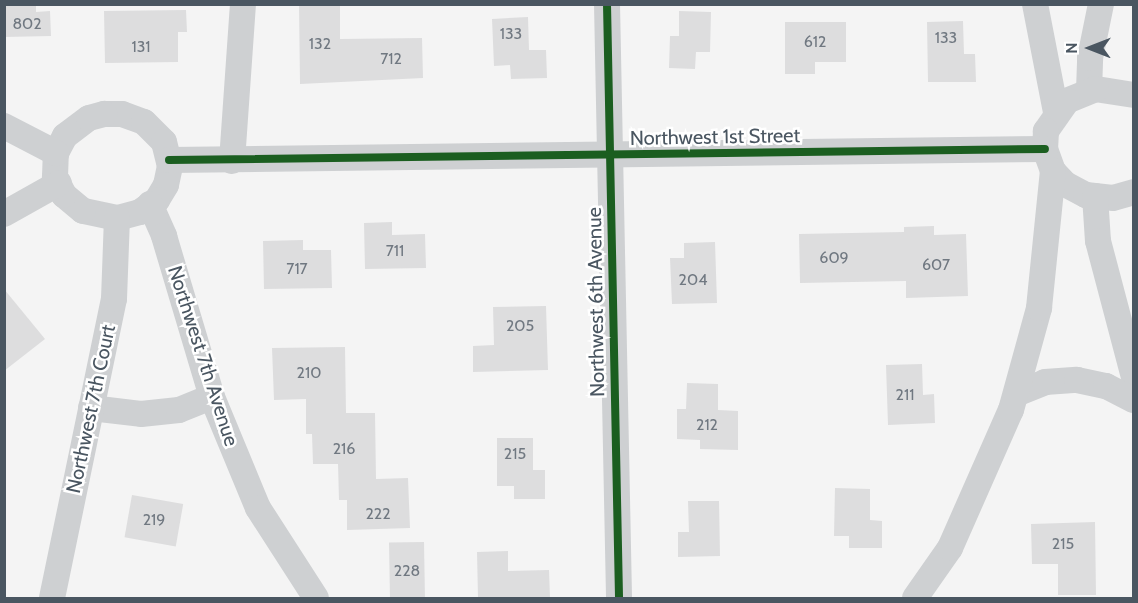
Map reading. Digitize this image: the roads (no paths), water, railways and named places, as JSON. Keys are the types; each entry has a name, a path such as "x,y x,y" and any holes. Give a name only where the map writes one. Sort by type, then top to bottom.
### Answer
{"street":[{"path":"232,161 243,4"},
{"name":"Northwest 6th Avenue","path":"607,4 619,598"},
{"path":"1035,4 1056,112"},
{"path":"1089,91 1090,58 1101,4"},
{"path":"915,598 950,548 970,507 1016,394 1039,308 1049,160 1046,130 1056,112 1067,101 1089,91 1113,89 1134,95"},
{"path":"104,114 122,114 144,122 156,132 169,160 166,185 150,204 140,212 117,218 83,211 64,195 59,183 56,153 65,136 78,124 104,114"},
{"path":"4,126 56,153"},
{"name":"Northwest 1st Street","path":"169,160 609,155 1049,160"},
{"path":"1049,160 1065,184 1095,196 1113,198 1134,192"},
{"path":"4,214 59,183"},
{"path":"1095,196 1098,241 1134,376"},
{"name":"Northwest 7th Avenue","path":"150,204 164,236 212,397 258,508 316,598"},
{"name":"Northwest 7th Court","path":"52,598 114,299 117,218"},
{"path":"1016,394 1044,382 1077,380 1106,386 1134,400"},
{"path":"91,408 141,414 169,411 212,397"}]}
